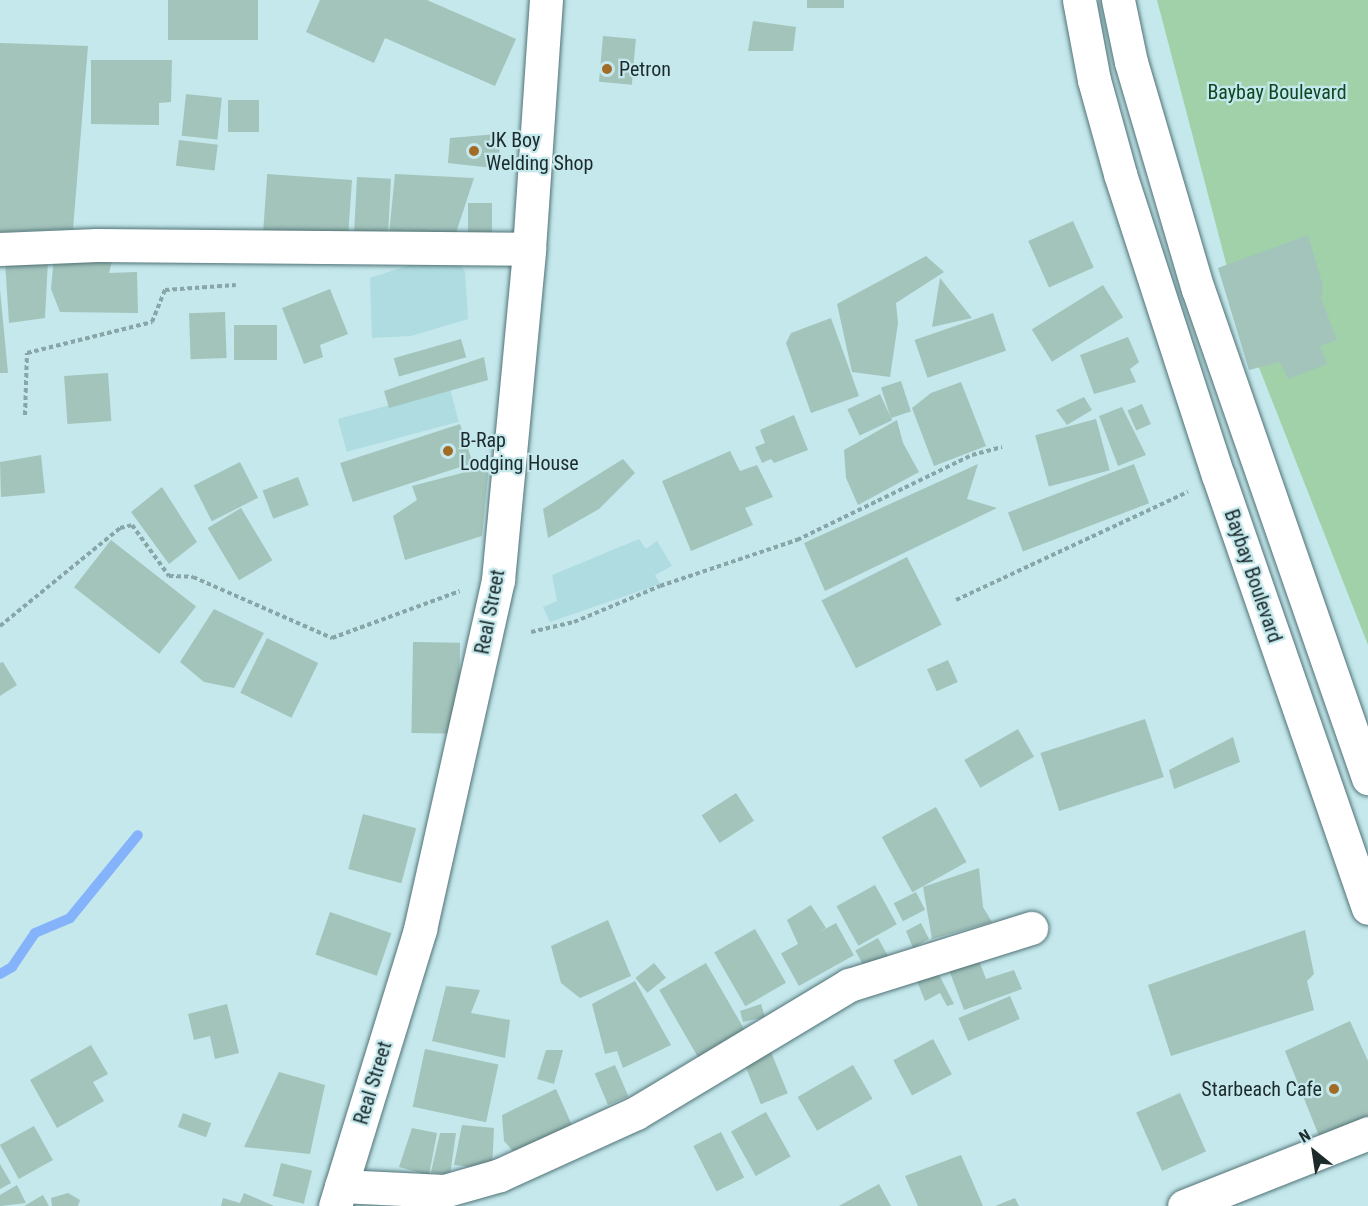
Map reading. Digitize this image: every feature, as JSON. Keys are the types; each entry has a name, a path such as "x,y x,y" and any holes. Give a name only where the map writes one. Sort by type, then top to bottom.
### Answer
{"street":[{"name":"Real Street","path":"338,1196 420,929 498,580 529,249 546,0"},
{"name":"Baybay Boulevard","path":"1079,0 1094,80 1120,174 1218,476 1368,908"},
{"path":"1118,0 1131,62 1198,289 1261,464 1368,778"},
{"path":"0,249 97,244 529,249"},
{"path":"1218,476 1261,464"},
{"path":"338,1196 444,1191 500,1176 636,1113 849,985 1031,928"},
{"path":"1184,1206 1368,1133"}],"path":[{"path":"25,415 27,353 152,322 165,290 244,284"},
{"path":"531,632 574,622 660,586 797,540 972,455 1002,447"},
{"path":"956,600 1218,476"},
{"path":"0,626 120,528 132,525 169,576 194,577 332,638 466,588"}],"shaded area":[{"path":"460,263 465,272 468,319 411,336 372,338 370,278 413,264"},
{"path":"450,389 459,422 347,452 338,419"},
{"path":"639,539 646,549 657,541 672,566 655,575 660,584 550,622 543,607 557,601 552,575"}],"green space":[{"name":"Baybay Boulevard","path":"1157,0 1368,0 1368,645 1242,324"}],"building":[{"path":"168,0 258,0 258,40 168,40"},
{"path":"320,0 427,0 516,39 495,86 385,38 374,63 306,32"},
{"path":"807,0 844,0 844,8 807,8"},
{"path":"753,21 796,27 793,51 748,51"},
{"path":"603,36 636,39 632,85 599,82"},
{"path":"0,43 88,46 73,229 0,232"},
{"path":"91,60 172,60 171,102 159,103 159,125 91,124"},
{"path":"186,94 222,98 217,140 182,136"},
{"path":"228,100 259,100 259,132 228,132"},
{"name":"JK Boy Welding Shop","path":"497,134 502,169 448,163 450,138"},
{"path":"179,140 218,145 215,171 176,166"},
{"path":"267,174 352,180 348,236 263,230"},
{"path":"395,174 474,178 455,236 389,234"},
{"path":"357,177 391,179 388,237 354,235"},
{"path":"468,203 492,203 492,234 468,234"},
{"path":"1073,221 1094,268 1049,288 1028,241"},
{"path":"1308,235 1323,286 1321,298 1337,340 1320,346 1327,364 1288,379 1280,362 1249,370 1218,268"},
{"path":"54,256 113,257 109,273 137,272 138,313 60,312 51,289"},
{"path":"926,256 944,272 896,303 898,323 890,377 852,372 837,304"},
{"path":"48,260 45,318 9,323 5,261"},
{"path":"940,278 972,318 932,327"},
{"path":"1103,285 1123,317 1052,362 1032,330"},
{"path":"330,289 348,334 320,345 323,357 304,364 282,308"},
{"path":"0,290 8,373 0,373"},
{"path":"225,312 227,358 191,359 189,313"},
{"path":"993,313 1006,351 928,378 915,340"},
{"path":"831,318 859,396 811,413 786,343 791,333"},
{"path":"234,325 277,325 277,360 234,360"},
{"path":"1128,337 1139,362 1130,369 1136,382 1094,394 1080,355"},
{"path":"461,339 466,357 399,377 394,358"},
{"path":"484,357 488,380 389,408 384,391"},
{"path":"108,373 111,421 67,424 64,376"},
{"path":"901,381 911,411 891,418 881,387"},
{"path":"961,382 986,446 934,466 912,408 931,393"},
{"path":"880,394 892,420 860,435 847,409"},
{"path":"1084,397 1092,410 1067,425 1056,410"},
{"path":"1142,404 1151,424 1136,431 1127,411"},
{"path":"1122,407 1146,455 1118,466 1099,416"},
{"path":"794,415 808,450 774,463 771,459 762,463 755,447 765,443 760,430"},
{"path":"1096,419 1110,470 1049,486 1035,435"},
{"path":"897,420 903,443 919,472 858,505 846,478 844,450"},
{"path":"460,424 473,463 353,502 340,463"},
{"path":"730,451 740,471 757,465 773,497 745,508 753,525 691,551 662,481"},
{"path":"41,455 45,493 1,497 0,462"},
{"path":"623,459 635,473 599,509 548,538 543,509"},
{"path":"240,462 258,498 212,521 194,486"},
{"path":"978,464 967,499 997,508 825,591 804,543"},
{"path":"1134,464 1149,503 1023,552 1008,512"},
{"path":"489,466 482,536 405,560 393,516 417,500 412,486"},
{"path":"298,477 309,505 273,519 263,491"},
{"path":"162,487 197,542 169,564 131,512"},
{"path":"241,508 272,560 239,580 208,528"},
{"path":"111,540 196,606 159,654 74,587"},
{"path":"907,557 942,625 856,668 821,601"},
{"path":"214,609 264,633 234,688 204,682 180,662"},
{"path":"267,638 318,663 291,718 240,693"},
{"path":"413,642 460,643 458,734 411,733"},
{"path":"948,660 958,682 937,691 927,669"},
{"path":"3,662 17,685 0,696 0,663"},
{"path":"1145,719 1164,777 1059,811 1040,753"},
{"path":"1018,729 1034,757 980,788 964,760"},
{"path":"1233,737 1240,762 1174,789 1169,770"},
{"path":"736,793 754,821 720,843 702,815"},
{"path":"936,807 967,862 912,892 882,837"},
{"path":"363,814 416,828 401,883 348,869"},
{"path":"979,868 983,907 992,922 932,939 923,887"},
{"path":"875,885 897,924 858,946 837,906"},
{"path":"916,892 925,910 903,921 894,903"},
{"path":"811,905 826,928 799,946 787,920"},
{"path":"330,912 391,933 377,976 315,955"},
{"path":"608,920 631,976 580,998 561,983 551,946"},
{"path":"836,923 854,955 799,986 781,954"},
{"path":"921,923 929,939 913,948 906,931"},
{"path":"755,929 786,983 745,1006 714,953"},
{"path":"1305,930 1314,974 1307,981 1314,1010 1171,1056 1148,985"},
{"path":"878,938 890,960 867,972 855,951"},
{"path":"978,958 986,979 1014,970 1022,989 964,1010 949,970"},
{"path":"654,963 666,978 647,993 635,978"},
{"path":"706,963 746,1031 699,1058 659,990"},
{"path":"933,963 954,1004 947,1006 940,993 925,1001 913,971"},
{"path":"635,981 671,1045 623,1068 617,1051 605,1054 592,1004"},
{"path":"446,986 480,990 471,1013 510,1020 505,1058 432,1041"},
{"path":"1010,996 1020,1019 968,1041 958,1018"},
{"path":"227,1004 239,1053 215,1059 210,1036 194,1040 188,1014"},
{"path":"761,1004 765,1017 743,1022 740,1011"},
{"name":"Starbeach Cafe","path":"1350,1021 1368,1061 1368,1116 1319,1136 1285,1051"},
{"path":"933,1039 952,1074 912,1095 893,1060"},
{"path":"91,1045 108,1074 93,1082 104,1101 57,1128 30,1080"},
{"path":"769,1047 788,1093 761,1104 742,1058"},
{"path":"425,1049 498,1065 486,1122 413,1107"},
{"path":"546,1050 563,1050 554,1084 537,1079"},
{"path":"615,1065 628,1096 608,1105 595,1074"},
{"path":"853,1065 873,1099 817,1131 798,1097"},
{"path":"279,1072 325,1085 310,1154 244,1147"},
{"path":"556,1089 575,1132 518,1157 504,1141 502,1115"},
{"path":"1180,1093 1206,1151 1162,1171 1136,1113"},
{"path":"766,1112 791,1157 756,1176 731,1131"},
{"path":"183,1113 211,1123 206,1137 178,1127"},
{"path":"462,1125 494,1128 492,1169 454,1165"},
{"path":"34,1126 53,1160 19,1179 0,1145"},
{"path":"412,1128 437,1133 429,1175 399,1167"},
{"path":"721,1132 744,1177 717,1192 693,1146"},
{"path":"440,1133 456,1133 450,1175 431,1172"},
{"path":"961,1155 983,1206 918,1206 905,1176"},
{"path":"281,1163 312,1171 304,1204 273,1196"},
{"path":"0,1164 11,1183 0,1189"},
{"path":"879,1184 891,1206 839,1206"},
{"path":"17,1185 26,1203 0,1206 0,1195"},
{"path":"68,1193 80,1200 78,1206 52,1206 51,1198"},
{"path":"244,1193 274,1206 221,1206 223,1198 240,1203"},
{"path":"43,1195 49,1206 24,1206"},
{"path":"1015,1198 1019,1206 995,1206"}],"waterway":[{"path":"0,974 12,967 35,933 70,918 138,835"}],"place":[{"name":"Petron","path":"607,69"},
{"name":"JK Boy Welding Shop","path":"474,151"},
{"name":"B-Rap Lodging House","path":"448,451"},
{"name":"Starbeach Cafe","path":"1334,1089"}]}
